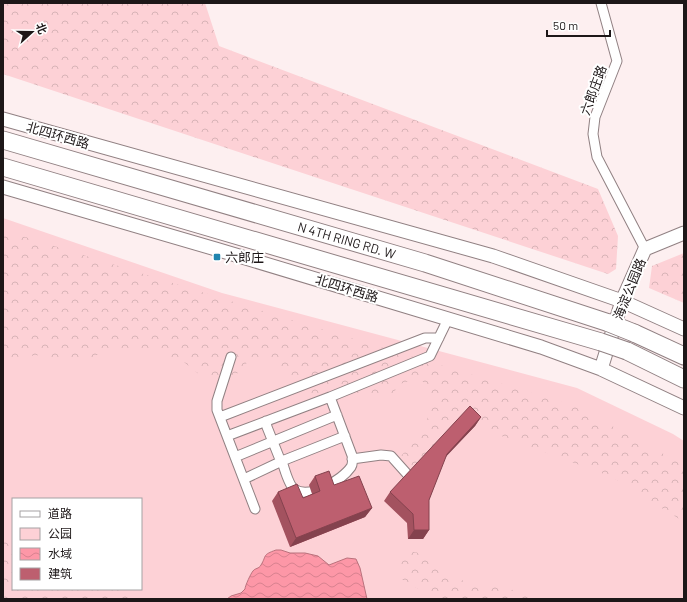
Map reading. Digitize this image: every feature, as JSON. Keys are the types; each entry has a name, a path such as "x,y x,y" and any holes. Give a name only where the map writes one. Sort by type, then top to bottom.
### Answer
{"highway":[{"name":"N 4TH RING RD. W","path":"3,140 425,263 609,324 634,333 684,356"},
{"name":"N 4TH RING RD. W","path":"3,167 601,342 627,351 684,379"}],"street":[{"name":"六郎庄路","path":"601,3 617,61 595,117 593,134 597,157 645,249"},
{"name":"北四环西路","path":"5,120 493,256 622,301 684,329"},
{"name":"北四环西路","path":"3,187 541,347 601,368 684,408"},
{"name":"海淀公园路","path":"601,368 622,301 645,249 684,233"},
{"path":"227,436 330,397 430,356 448,319"},
{"path":"220,417 425,338 439,338"},
{"path":"231,357 217,401 217,410 255,509"},
{"path":"266,421 279,457 292,487 296,491 308,493 332,484 352,466 352,459 351,451 330,397"},
{"path":"235,457 337,415"},
{"path":"244,479 282,461 345,436"},
{"path":"352,459 381,455 391,456 408,475"}],"green space":[{"path":"3,3 205,3 219,46 598,189 618,236 616,269 608,274 3,74"},
{"path":"3,218 222,293 577,388 673,434 684,441 684,599 3,599"},
{"path":"3,230 575,406 684,465 684,522 612,477 480,428 464,415 411,471 398,477 399,458 422,434 430,411 431,396 426,384 418,378 400,384 391,396 309,395 270,361 251,357 240,372 224,380 200,375 185,363 147,349 108,350 80,363 42,355 3,358"},
{"path":"684,253 684,303 649,288 652,266"},
{"path":"3,540 12,543 12,590 131,590 132,599 3,599"},
{"path":"405,550 424,554 442,569 469,584 497,583 533,599 436,599 401,579 395,559"}],"water":[{"path":"276,550 318,556 329,565 347,558 356,559 360,568 367,599 227,599 241,593 245,589 253,571 260,566 267,554"}],"building":[{"path":"470,406 481,417 447,454 429,500 429,530 414,530 413,514 390,492"},
{"path":"329,471 334,485 359,476 372,508 296,538 278,492 297,484 303,498 320,491 315,476"}],"place":[{"name":"六郎庄","path":"217,257"}]}
